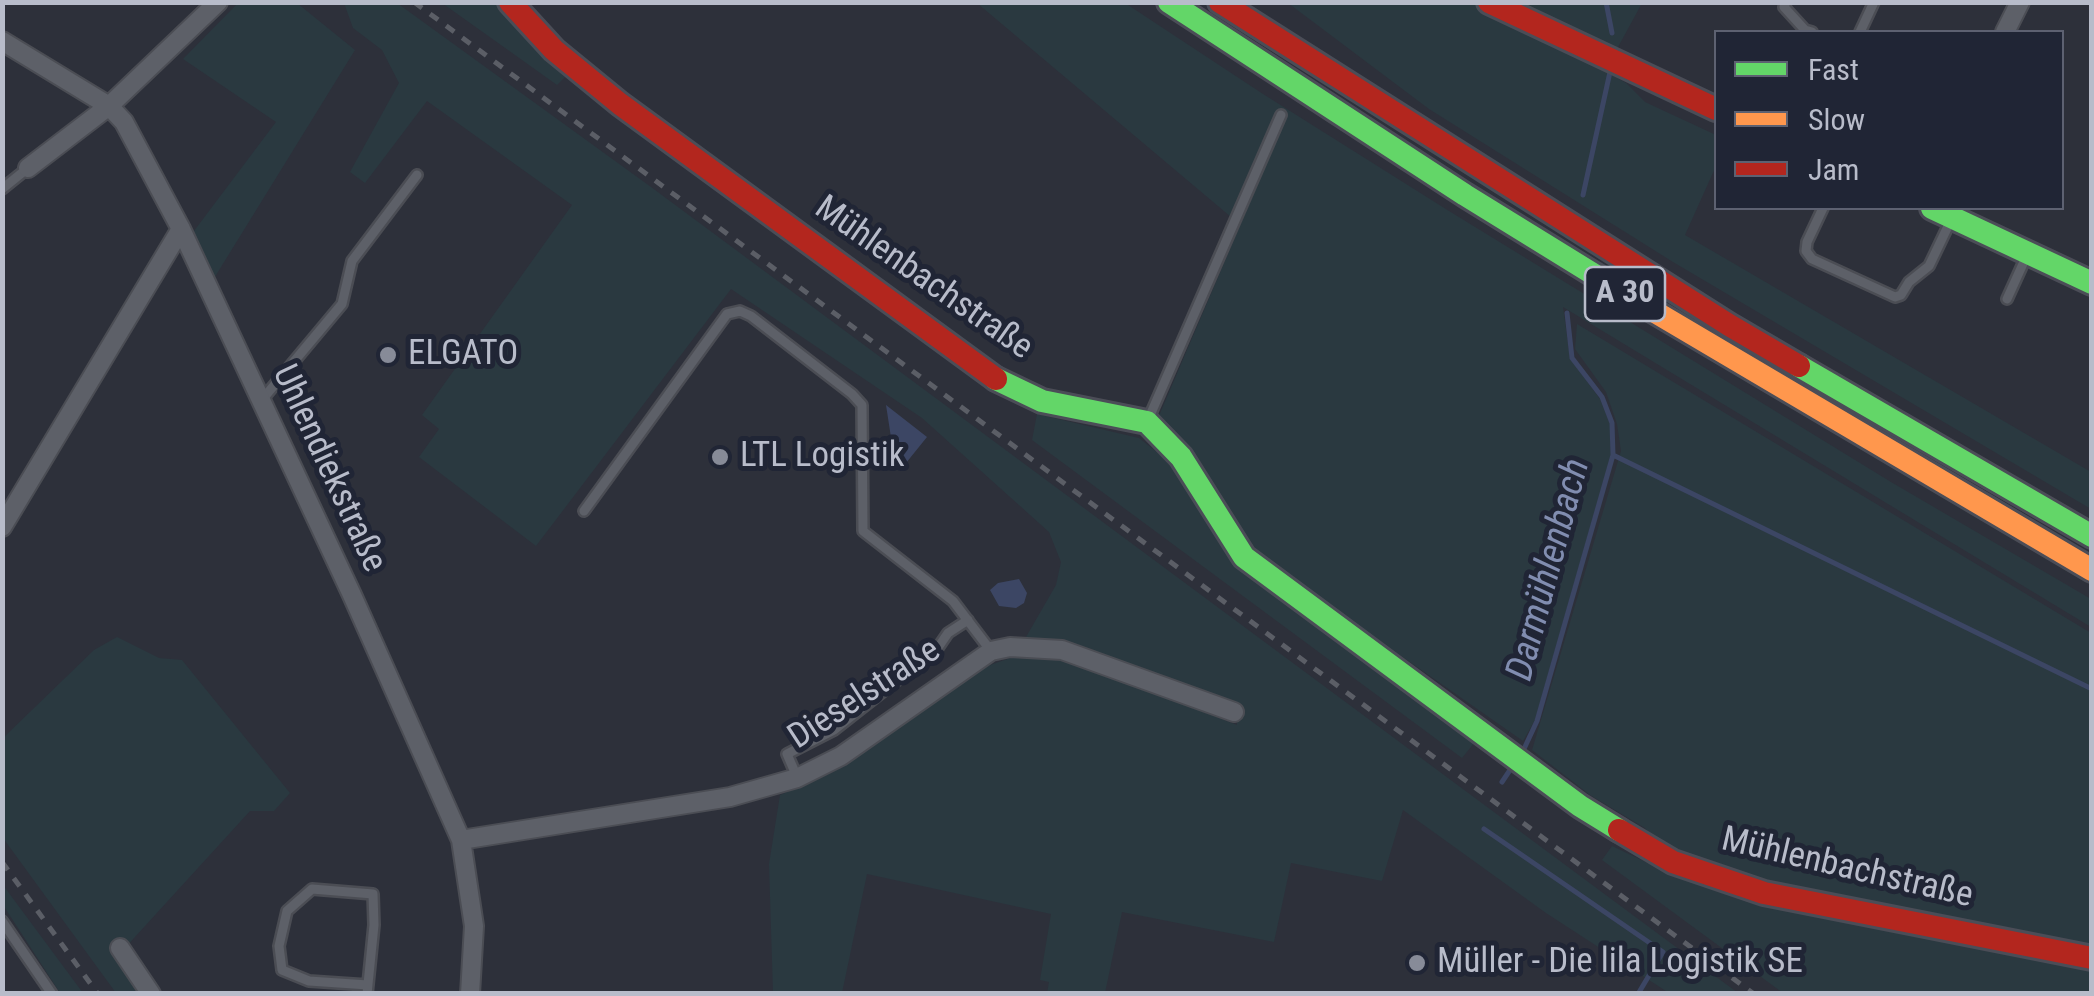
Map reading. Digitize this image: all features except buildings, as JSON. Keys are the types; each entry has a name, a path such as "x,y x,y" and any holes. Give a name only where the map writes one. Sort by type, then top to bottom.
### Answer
{"main road":[{"name":"Mühlenbachstraße","path":"510,2 554,50 620,104 1004,385 1042,402 1147,422 1181,458 1244,557 1580,806 1673,862 1764,893 2092,958"},
{"name":"A 30","path":"1169,2 1449,185 1697,338 2092,570"},
{"name":"A 30","path":"1220,2 1729,325 2092,536"},
{"path":"1490,2 1714,108"},
{"path":"1942,212 2092,282"}],"street":[{"path":"28,168 109,106 218,2"},
{"path":"2006,30 2020,2"},
{"name":"Uhlendiekstraße","path":"2,41 109,106 124,122 181,229 462,840 474,926 470,994"},
{"path":"2,527 181,229"},
{"name":"Dieselstraße","path":"462,840 730,796 797,778 841,756 991,652 1010,647 1062,650 1234,712"},
{"path":"120,948 151,994"}],"lane":[{"path":"1861,30 1874,2"},
{"path":"1783,4 1805,30"},
{"path":"1147,422 1281,115"},
{"path":"2,189 28,168"},
{"path":"260,404 342,304 352,261 417,175"},
{"path":"1822,210 1806,251 1812,259 1895,297 1929,266 1942,212"},
{"path":"2007,299 2028,253"},
{"path":"584,511 727,314 740,311 838,382 862,406 864,530 953,601 991,652"},
{"path":"797,778 787,754 834,730 937,650 948,632 968,620"},
{"path":"312,888 373,894 367,989 309,980 282,970 278,946 287,912 312,888"},
{"path":"2,921 52,994"}],"shaded area":[{"path":"238,3 297,3 355,50 213,280 191,235 276,122 183,59"},
{"path":"344,3 397,3 1738,993 1669,993 1546,913 1403,810 1382,881 1291,863 1274,942 1122,912 1105,993 1047,993 1049,982 1040,980 1051,914 867,874 842,993 773,993 769,864 780,795 833,772 976,670 1013,657 1064,658 1237,725 1236,708 1065,646 1026,637 1056,585 1061,562 1049,532 922,418 731,289 536,546 419,457 439,429 422,415 572,205 427,101 365,183 350,172 399,83 382,50 353,28"},
{"path":"442,3 497,3 565,77 557,85"},
{"path":"977,3 1125,3 1449,211 1891,482 2091,599 2091,627 1563,307 1570,358 1600,399 1610,424 1611,454 1535,720 1523,741 1251,551 1158,418 1256,188 1231,217"},
{"path":"1288,3 1642,3 1605,71 1626,83 1645,102 1714,134 1714,170 1685,235 2091,472 2091,509 1673,262 1429,109"},
{"path":"1577,324 2091,633 2091,993 1783,993 1602,860 1612,846 1671,874 1645,828 1590,795 1532,750 1621,451 1606,392 1575,349"},
{"path":"1037,414 1139,438 1172,464 1237,563 1475,742 1462,758 1032,440"},
{"path":"117,637 159,658 182,660 290,793 274,811 250,811 124,949 153,993 116,993 3,838 2,739 94,650"},
{"path":"2,885 83,993 60,993 3,905"}],"water":[{"path":"886,405 927,437 906,463 894,457"},
{"path":"1019,579 1027,593 1024,603 1016,608 999,606 990,590 998,583"}],"waterway":[{"name":"Darmühlenbach","path":"1606,2 1612,33"},
{"name":"Darmühlenbach","path":"1583,195 1610,72"},
{"name":"Darmühlenbach","path":"1523,751 1537,721 1613,455 1612,423 1602,397 1572,358 1567,313"},
{"path":"1613,455 2092,689"},
{"name":"Darmühlenbach","path":"1502,782 1514,764"},
{"name":"Darmühlenbach","path":"1484,829 1663,952 1638,994"}],"railway":[{"path":"414,2 1754,994"},
{"path":"2,862 98,994"}],"traffic: fast":[{"path":"1169,2 1465,195 1645,306"},
{"path":"1936,210 2092,283"},
{"path":"1799,366 2092,536"},
{"path":"996,379 1042,401 1147,422 1181,457 1244,557 1580,806 1619,830"}],"traffic: slow":[{"path":"1645,306 2092,570"}],"traffic: jam":[{"path":"510,2 554,50 620,104 996,379"},
{"path":"1220,2 1799,366"},
{"path":"1489,2 1714,108"},
{"path":"1619,830 1673,862 1764,893 2092,958"}],"place":[{"name":"ELGATO","path":"388,355"},
{"name":"LTL Logistik","path":"720,457"},
{"name":"Müller - Die lila Logistik SE","path":"1417,963"}]}
